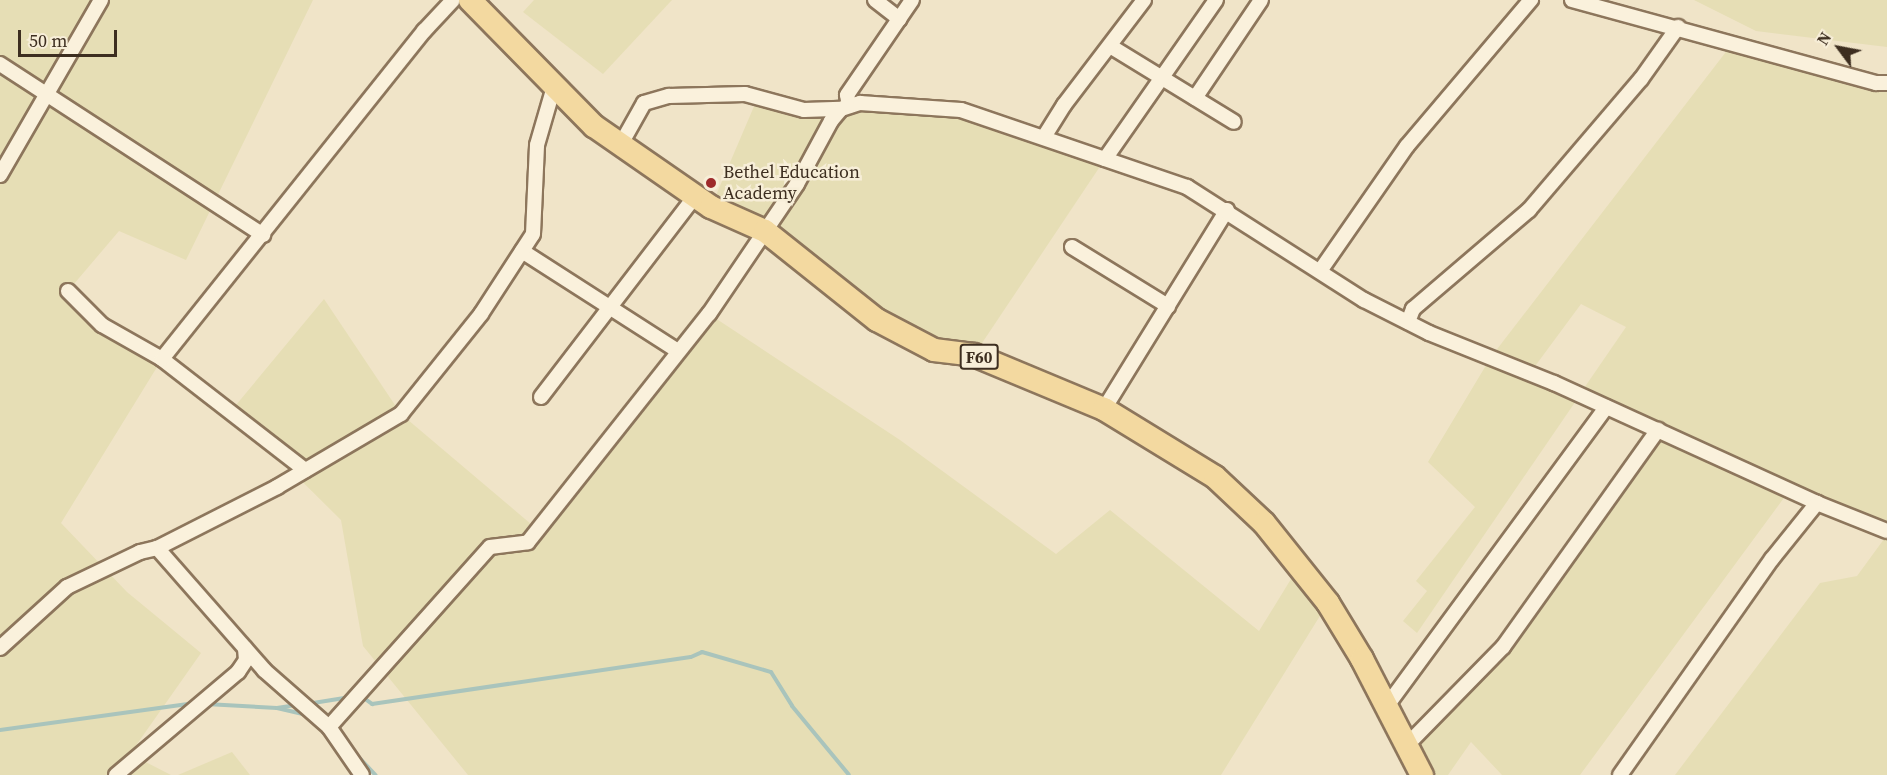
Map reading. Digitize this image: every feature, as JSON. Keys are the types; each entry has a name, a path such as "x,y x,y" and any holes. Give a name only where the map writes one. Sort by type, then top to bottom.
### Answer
{"main road":[{"name":"F60","path":"470,0 555,83 594,126 695,196 765,231 877,320 934,350 974,355 1104,409 1215,477 1264,523 1328,603 1422,775"}],"street":[{"path":"0,175 45,93 101,0"},
{"path":"162,359 263,235 346,127 453,0"},
{"path":"875,0 899,19"},
{"path":"329,727 362,696 490,547 528,542 709,314 845,108 847,95 912,0"},
{"path":"1044,137 1064,105 1144,0"},
{"path":"1105,159 1216,0"},
{"path":"1195,98 1262,0"},
{"path":"1320,271 1407,146 1531,0"},
{"path":"1572,0 1678,27 1876,83 1887,82"},
{"path":"1408,322 1413,309 1529,210 1641,79 1678,27"},
{"path":"1110,46 1234,122"},
{"path":"0,64 263,235"},
{"path":"0,648 67,587 140,552 158,548 306,470 401,414 481,314 533,234 537,145 555,83"},
{"path":"621,144 644,103 669,96 745,94 804,110 845,108 860,104 961,110 1187,187 1227,210 1320,271 1408,322 1658,430 1817,503 1887,531"},
{"path":"541,397 610,310 695,196"},
{"path":"1104,409 1227,210"},
{"path":"1072,247 1168,306"},
{"path":"522,251 610,310 678,351"},
{"path":"68,291 102,325 162,359 306,470"},
{"path":"1386,707 1606,407"},
{"path":"1406,746 1503,647 1658,430"},
{"path":"1620,775 1772,560 1817,503"},
{"path":"158,548 262,667 329,727 362,775"},
{"path":"116,775 240,670 246,660 244,648"},
{"path":"240,670 262,667"}],"shaded area":[{"path":"0,0 313,0 186,260 119,231 68,291 102,325 162,359 61,523 127,592 201,653 130,754 171,775 0,775"},
{"path":"534,0 672,0 603,74 523,12"},
{"path":"1694,0 1887,0 1887,47 1756,31"},
{"path":"1732,44 1887,83 1887,531 1789,491 1580,775 1502,775 1471,742 1448,775 1422,775 1406,746 1503,647 1657,431 1580,395 1417,633 1403,621 1427,591 1416,581 1475,507 1428,462 1491,357","holes":["1581,304 1626,327 1580,394 1530,373"]},
{"path":"758,97 804,110 937,108 1105,159 974,355 934,350 711,207"},
{"path":"324,299 401,414 538,530 709,314 900,440 1056,554 1110,510 1259,631 1299,566 1328,603 1221,775 468,775 363,646 341,520 231,411"},
{"path":"1887,535 1887,775 1675,775 1820,583 1857,576"},
{"path":"232,752 250,775 178,775"}],"waterway":[{"path":"361,696 372,704 691,657 702,652 771,672 792,706 849,775"},
{"path":"307,704 350,697"},
{"path":"0,730 195,703"},
{"path":"206,704 277,708 308,715"},
{"path":"277,708 297,705"},
{"path":"353,751 375,775"}],"place":[{"name":"Bethel Education Academy","path":"711,183"}]}
